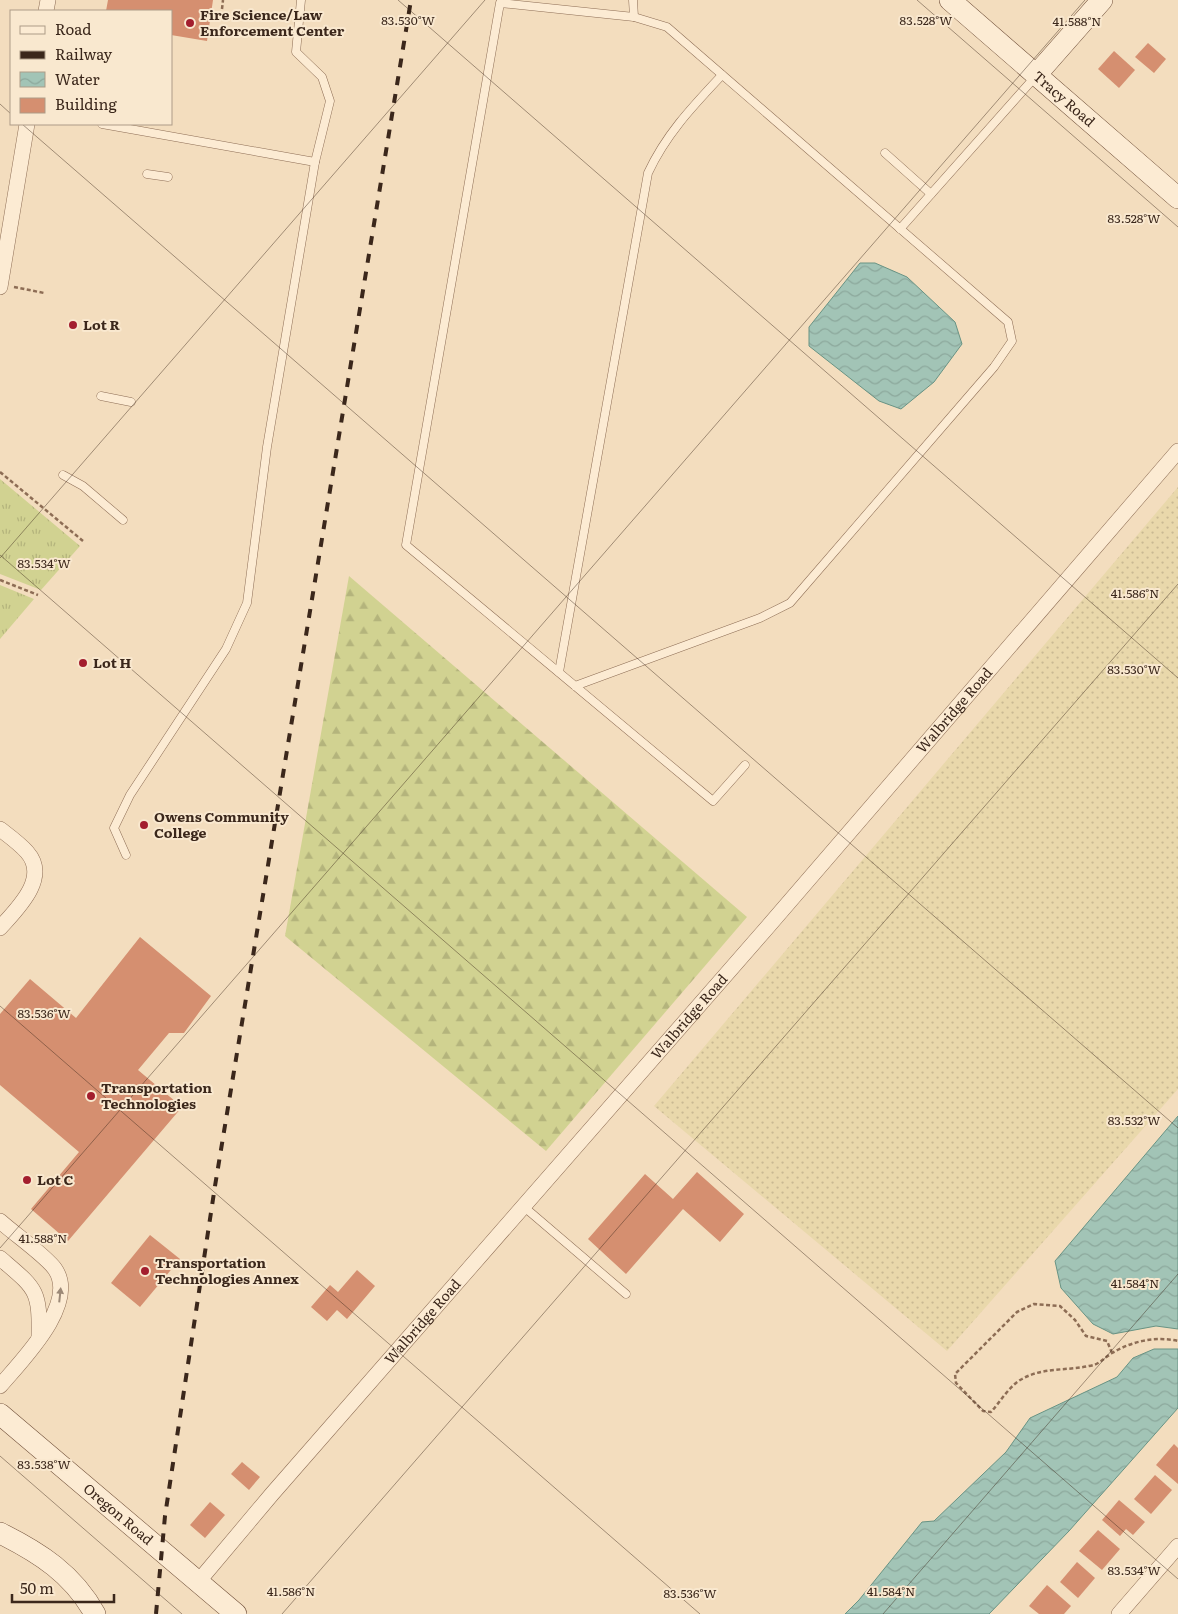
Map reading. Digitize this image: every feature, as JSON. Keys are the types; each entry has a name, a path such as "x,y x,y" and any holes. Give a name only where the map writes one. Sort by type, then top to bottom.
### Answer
{"street":[{"name":"Tracy Road","path":"950,0 1178,198"},
{"path":"1036,75 1102,0"},
{"path":"0,286 27,125"},
{"name":"Walbridge Road","path":"198,1582 272,1494 1178,451"},
{"path":"0,829 26,852 32,860 34,871 29,894 0,928"},
{"path":"0,1221 55,1269 60,1280 61,1296 57,1310 39,1338 0,1386"},
{"path":"0,1258 26,1280 36,1293 40,1310 39,1338"},
{"name":"Oregon Road","path":"0,1414 236,1614"},
{"path":"0,1533 46,1558 64,1573 80,1591 95,1614"},
{"path":"1119,1614 1178,1546"}],"lane":[{"path":"126,855 114,828 130,795 226,649 247,603 268,447 315,162 330,101 322,77 296,52 301,0"},
{"path":"634,0 634,17"},
{"path":"575,686 760,618 790,603 994,367 1012,341 1008,322 668,27 634,17 500,2 406,545 559,672 575,686 713,801 745,765"},
{"path":"559,672 648,173 660,149 686,113 722,75"},
{"path":"900,229 1036,75"},
{"path":"108,125 315,162"},
{"path":"885,153 931,194"},
{"path":"147,174 168,177"},
{"path":"101,396 131,402"},
{"path":"63,475 83,486 123,520"},
{"path":"524,1206 626,1294"}],"path":[{"path":"222,9 223,0"},
{"path":"0,286 44,293"},
{"path":"0,472 83,541"},
{"path":"0,580 38,595"},
{"path":"1112,1353 1107,1341 1086,1336 1075,1320 1060,1306 1034,1304 1017,1312 955,1374 956,1383 983,1411 990,1412 1020,1379 1040,1371 1091,1366 1101,1362 1112,1353 1141,1341 1158,1338 1178,1341"}],"shaded area":[{"path":"1178,487 1178,1089 947,1351 654,1106"}],"green space":[{"path":"0,479 80,546 41,590 0,574"},
{"path":"349,576 747,917 546,1151 285,936"},
{"path":"0,585 34,599 0,639"}],"water":[{"path":"860,263 875,263 907,277 955,322 962,344 934,382 901,409 879,401 809,346 809,327"},
{"path":"1178,1116 1178,1329 1156,1326 1113,1334 1093,1324 1061,1288 1055,1261"},
{"path":"1154,1349 1178,1349 1178,1408 1069,1531 989,1614 845,1614 859,1600 922,1522 934,1521 1006,1452 1030,1418 1117,1377 1133,1358"}],"building":[{"name":"Fire Science/Law Enforcement Center","path":"108,0 213,0 207,41 172,35 172,10 106,10"},
{"path":"1148,43 1166,59 1154,73 1135,57"},
{"path":"1114,51 1135,70 1119,88 1098,69"},
{"name":"Transportation Technologies","path":"140,937 211,996 184,1033 169,1033 138,1070 182,1107 68,1241 31,1209 79,1152 0,1085 0,1014 30,979 76,1018"},
{"path":"697,1172 744,1214 720,1242 683,1209 626,1274 588,1239 645,1174 673,1199"},
{"name":"Transportation Technologies Annex","path":"150,1235 180,1259 140,1307 111,1283"},
{"path":"357,1270 375,1286 347,1319 337,1310 327,1321 311,1307 330,1285 338,1292"},
{"path":"1174,1444 1178,1448 1178,1484 1156,1465"},
{"path":"242,1462 260,1477 249,1490 231,1474"},
{"path":"1155,1475 1172,1490 1151,1514 1134,1499"},
{"path":"1119,1500 1145,1522 1133,1535 1126,1529 1120,1536 1102,1520"},
{"path":"210,1502 225,1515 205,1538 190,1525"},
{"path":"1098,1530 1120,1549 1102,1570 1079,1551"},
{"path":"1077,1562 1095,1578 1078,1598 1060,1582"},
{"path":"1047,1585 1071,1606 1064,1614 1039,1614 1029,1606"}],"railway":[{"path":"156,1614 165,1516 215,1186 411,0"}],"place":[{"name":"Fire Science/Law Enforcement Center","path":"190,23"},
{"name":"Lot R","path":"73,325"},
{"name":"Lot H","path":"83,663"},
{"name":"Owens Community College","path":"144,825"},
{"name":"Transportation Technologies","path":"91,1096"},
{"name":"Lot C","path":"27,1180"},
{"name":"Transportation Technologies Annex","path":"145,1271"}]}
